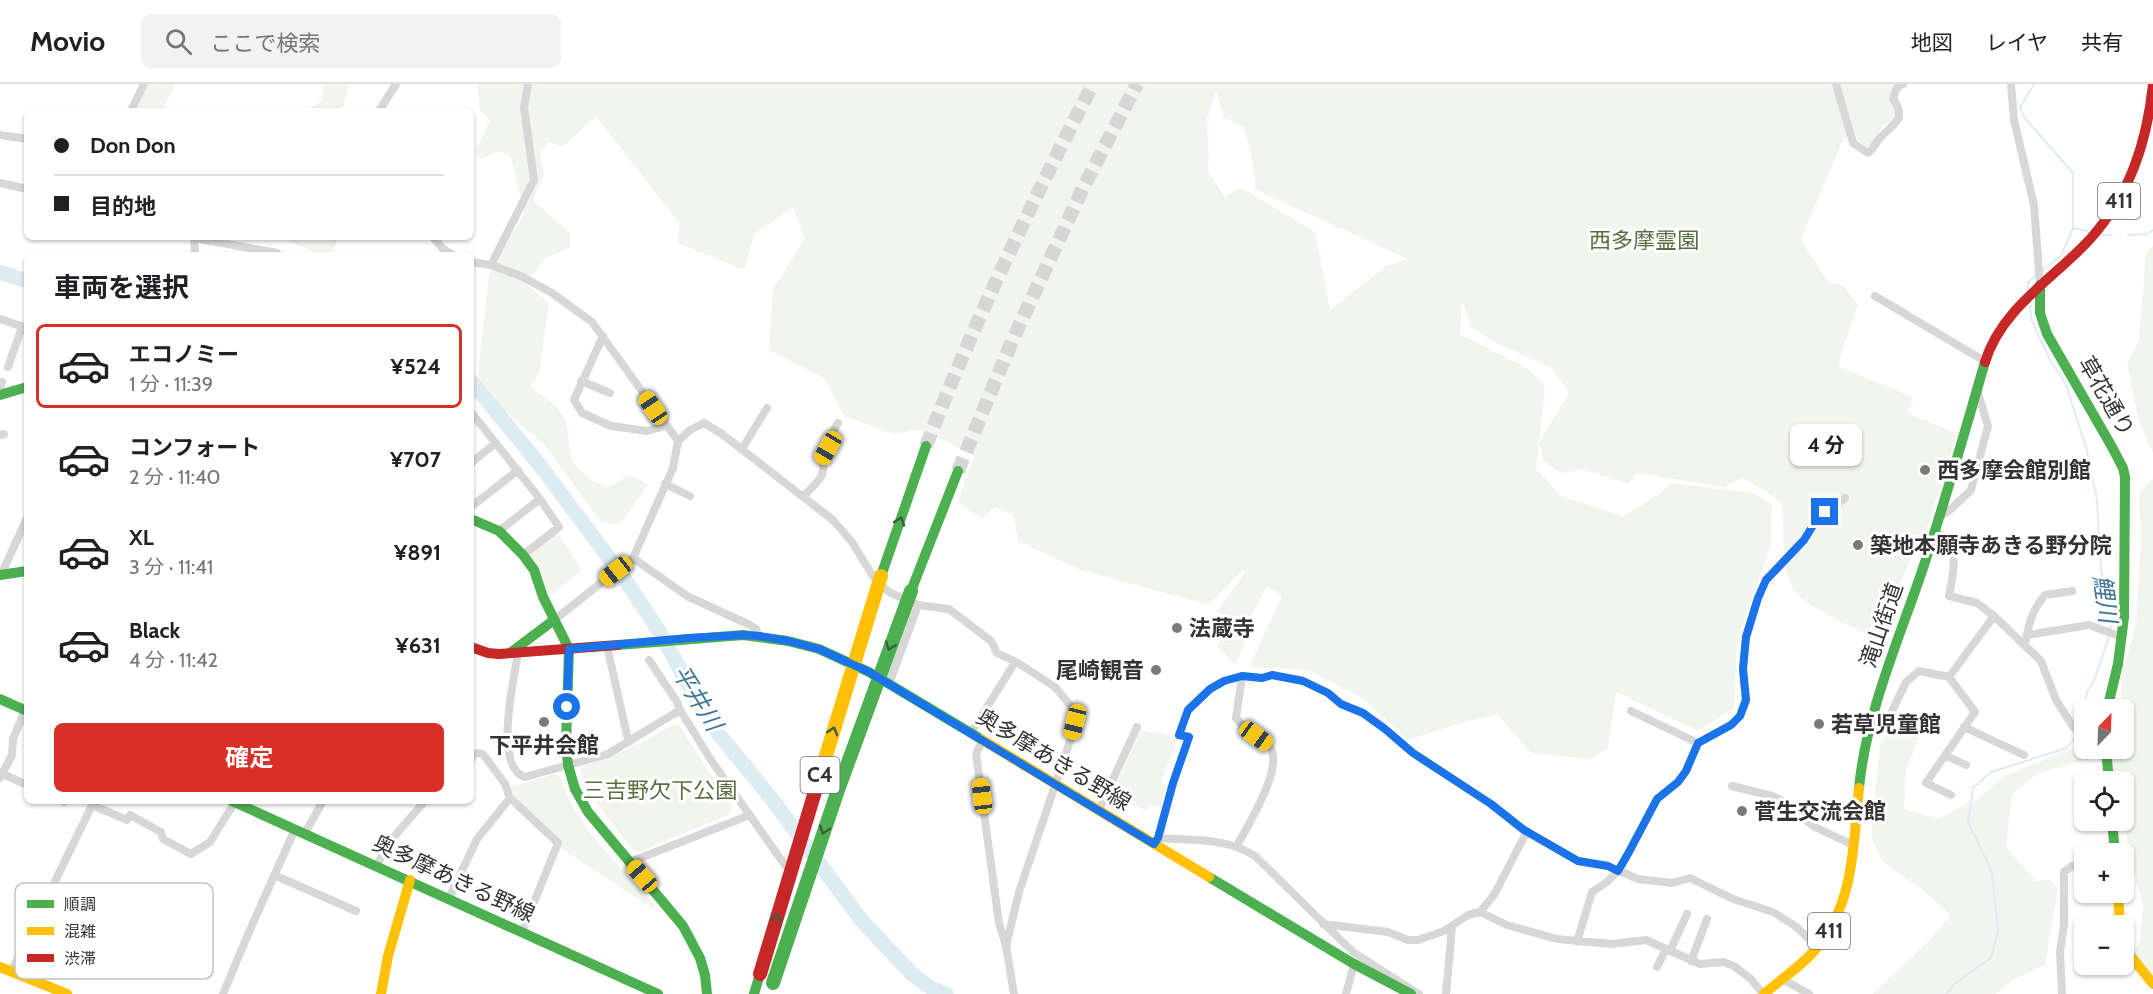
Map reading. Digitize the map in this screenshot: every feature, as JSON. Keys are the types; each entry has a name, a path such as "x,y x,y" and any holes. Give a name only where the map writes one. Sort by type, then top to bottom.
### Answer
{"main road":[{"name":"滝山街道","path":"1763,994 1818,947 1838,916 1845,898 1850,875 1861,765 1869,727 1938,523 1986,362 2002,326 2038,284 2090,239 2113,210 2127,186 2141,150 2151,114 2153,84"},
{"name":"草花通り","path":"2038,284 2040,313 2047,334 2123,468 2125,484 2124,616 2109,699"},
{"path":"1,391 24,387"},
{"name":"C4","path":"754,994 881,576 926,446"},
{"name":"C4","path":"772,988 838,790 910,591 958,471"},
{"path":"474,520 499,531 523,555 534,570 554,620 569,649 566,745 568,765 575,789 582,804 666,904 694,943 705,973 707,994"},
{"path":"0,575 24,571"},
{"path":"514,653 554,620"},
{"name":"奥多摩あきる野線","path":"607,646 743,635 788,641 819,649 848,661 1099,810 1156,841 1354,964 1411,994"},
{"path":"474,648 488,653 514,653 607,646"},
{"path":"0,699 24,710"},
{"name":"奥多摩あきる野線","path":"241,804 658,994"},
{"path":"381,994 388,956 410,880"},
{"path":"2134,960 2153,984"},
{"path":"29,979 67,994"}],"street":[{"path":"132,108 144,84"},
{"path":"381,108 396,84"},
{"path":"491,266 534,180 524,107 528,84"},
{"path":"1836,84 1853,143 1868,153 1896,123 1900,109 1893,98 1898,86 1903,84"},
{"path":"2011,84 2014,120 2034,205 2038,284"},
{"path":"0,135 24,139"},
{"path":"0,183 24,188"},
{"path":"205,240 271,252"},
{"path":"436,240 448,252"},
{"path":"474,263 521,276 552,293 592,322 678,441"},
{"path":"1875,296 1986,362"},
{"path":"0,319 24,327 8,367"},
{"path":"603,336 574,399 582,413 611,426 647,431 665,426"},
{"path":"581,381 610,393"},
{"path":"1978,391 1988,426 1971,490 1938,523 1953,551 1955,561 1949,596 1972,600 1994,616 2040,661 2053,695 2074,728"},
{"path":"741,449 767,408"},
{"path":"474,418 540,498 559,528 523,555"},
{"path":"554,620 632,558 673,468 678,441 690,430 704,423 741,449 833,520 852,543 876,583 891,593 918,605 949,609 991,641 997,653 1055,687 1075,711 1072,735 1019,892 1006,946"},
{"path":"804,496 822,477 825,470 822,459 828,448 830,434 838,423"},
{"path":"474,461 496,443"},
{"path":"474,505 518,470"},
{"path":"665,484 690,496"},
{"path":"499,531 540,498"},
{"path":"1577,942 1592,892 1618,871 1657,799 1678,782 1686,771 1698,743 1731,725 1740,716 1746,700 1743,669 1746,637 1766,580 1804,540 1817,519 1845,498"},
{"path":"0,575 24,524"},
{"path":"632,558 687,596 750,625 756,629 759,636"},
{"path":"2025,647 2029,621 2036,606 2045,595 2072,591"},
{"path":"889,684 918,605"},
{"path":"1948,677 1994,616"},
{"path":"2027,635 2089,625 2119,636"},
{"path":"607,646 628,740"},
{"path":"514,653 507,732 513,769 519,775 525,777 608,754 680,710"},
{"path":"649,660 680,710 787,868"},
{"path":"1014,994 1006,946 999,923 976,754 976,737 1015,662"},
{"path":"1869,727 1885,726 1906,682 1913,675 1924,671 1948,677 1975,712 1926,783 1951,795"},
{"path":"1419,994 1353,952 1255,856 1237,846 1213,841 1156,841 1189,737 1179,735 1188,710 1210,689 1224,681 1242,676 1262,678 1272,675 1286,676 1303,681 1328,693 1341,704 1363,713 1413,753 1491,804 1527,831 1578,861 1608,866 1638,879 1665,883 1690,878 1733,898 1773,912 1795,926 1818,947"},
{"path":"1237,846 1271,781 1272,753 1268,745 1244,728 1236,718 1242,676"},
{"path":"1631,711 1698,743"},
{"path":"24,715 13,740 12,755 1,776 24,784"},
{"path":"1099,810 1137,727"},
{"path":"1964,727 2024,755"},
{"path":"474,754 483,754 505,784 510,798 558,843 522,932"},
{"path":"1945,755 1966,765"},
{"path":"1732,786 1781,800 1780,802 1815,827 1853,845"},
{"path":"449,898 477,839 510,798"},
{"path":"51,883 92,804"},
{"path":"95,804 127,820 130,815 161,832 163,839 192,854 210,842 238,804"},
{"path":"223,994 274,875 300,831 321,804"},
{"path":"377,866 401,830 423,804"},
{"path":"630,862 750,815"},
{"path":"1323,924 1388,932 1408,940 1418,940 1452,927 1468,915 1480,912 1494,895 1527,831"},
{"path":"2061,994 2060,952 2064,925 2064,872 2074,866"},
{"path":"274,875 356,911"},
{"path":"1480,912 1507,925 1538,934 1577,942 1611,944 1646,940 1700,964 1716,961 1729,964 1750,979 1763,994"},
{"path":"1657,967 1687,914"},
{"path":"1691,961 1707,919"},
{"path":"1446,994 1452,927"},
{"path":"6,970 15,953"},
{"path":"1346,993 1354,964"},
{"path":"1782,979 1809,994"}],"green space":[{"path":"149,84 175,84 163,108 137,108"},
{"path":"323,84 349,84 344,105 341,108 311,108 322,101"},
{"name":"西多摩霊園","path":"477,84 1895,84 1891,98 1898,109 1894,121 1883,125 1873,145 1865,147 1858,140 1844,137 1801,240 1829,283 1843,285 1858,305 1839,367 1913,397 1908,413 1957,434 1928,525 1889,605 1865,633 1806,601 1794,590 1786,570 1782,503 1743,478 1724,487 1637,473 1629,484 1582,469 1562,473 1544,462 1539,443 1569,392 1552,368 1500,345 1472,328 1462,301 1460,334 1527,368 1545,385 1536,469 1561,496 1624,516 1662,492 1670,483 1753,493 1772,505 1771,544 1737,642 1734,708 1698,731 1616,692 1608,748 1591,759 1531,753 1497,714 1408,740 1364,699 1308,670 1249,667 1282,596 1267,587 1245,627 1217,612 1245,572 1242,571 1209,605 1080,570 1018,541 1013,515 995,507 981,519 958,502 974,456 923,429 893,434 844,416 825,379 769,350 773,289 805,238 793,208 755,233 744,270 678,243 679,223 596,116 563,147 548,142 540,153 544,175 533,200 570,233 570,247 544,259 526,284 549,304 539,373 530,387 557,407 566,421 572,462 593,481 608,487 629,475 649,484 620,524 601,522 545,446 493,400 478,375 489,274 524,213 511,156 498,151 481,159 475,153 490,120 480,111","holes":["1216,92 1224,117 1244,128 1251,153 1256,190 1408,259 1386,266 1330,310 1315,232 1240,187 1225,197 1209,173 1207,119"]},
{"path":"287,240 336,240 331,252 314,252"},
{"path":"2153,246 2153,453 2138,418 2127,364 2139,339 2146,253"},
{"path":"2153,479 2153,981 2134,971 2134,949 2140,942 2143,906 2134,873 2134,843 2128,843 2126,831 2134,831 2134,771 2106,771 2098,759 2134,759 2134,699 2121,699 2122,672 2136,625 2141,539 2139,493"},
{"path":"555,534 559,534 582,570 548,598 530,553"},
{"path":"1225,632 1243,636 1244,646 1235,664 1217,647"},
{"path":"1905,710 1924,724 1906,771 1904,809 1938,819 1980,797 2005,776 2074,747 2074,759 2090,759 2038,773 2012,794 2006,847 2036,881 2049,879 2058,888 2045,965 2013,980 1996,994 1873,994 1929,941 1951,916 1924,891 1883,862 1871,837 1880,744"},
{"name":"三吉野欠下公園","path":"672,725 679,725 706,768 732,802 730,814 639,852 634,851 590,795 580,771 583,766 629,749"},
{"path":"1141,730 1179,737 1161,782 1165,785 1161,808 1150,804 1147,811 1111,796"},
{"name":"三吉野欠下公園","path":"555,774 560,776 567,794 588,829 656,907 653,909 561,848 563,842 522,806 510,787"}],"waterway":[{"name":"鯉川","path":"2034,84 2020,107 2024,117 2073,173 2073,228 2061,256 2041,271"},
{"path":"2073,228 2087,231"},
{"path":"2128,235 2147,234 2153,230"},
{"path":"2102,235 2112,235"},
{"name":"平井川","path":"0,272 24,280"},
{"name":"鯉川","path":"2028,289 2028,282 2036,275"},
{"name":"鯉川","path":"1947,994 1954,984 1991,958 1998,931 1992,872 1968,822 1973,788 1991,772 2067,748 2082,728 2087,692 2095,678 2111,631 2101,569 2097,500 2086,447 2065,382 2050,360 2031,319 2030,303"},
{"name":"平井川","path":"474,385 539,464 624,578 659,631 718,733 771,798 862,921 913,975 931,988 946,994"}],"tunnel":[{"path":"926,446 1005,263 1093,84"},
{"path":"958,471 1013,339 1083,188 1137,84"}],"traffic: fast":[{"path":"2040,285 2040,313 2047,334 2112,447 2125,477 2124,617 2118,664 2110,699"},
{"path":"1859,788 1875,708 1929,550 1985,362"},
{"path":"0,395 24,388"},
{"path":"881,576 926,446"},
{"path":"911,591 958,471"},
{"path":"474,520 499,531 523,555 534,570 543,597 569,649 566,745 568,765 575,789 588,812 683,926 700,958 707,994"},
{"path":"0,575 24,571"},
{"path":"773,983 838,790 911,591"},
{"path":"510,653 554,620"},
{"path":"618,645 743,635 788,641 819,649 869,672 981,739"},
{"path":"0,699 24,710"},
{"path":"2107,759 2108,771"},
{"path":"239,804 658,994"},
{"path":"2113,831 2114,843"},
{"path":"1209,877 1354,964 1411,994"},
{"path":"754,994 760,974"}],"traffic: slow":[{"path":"817,785 881,576"},
{"path":"981,739 1209,877"},
{"path":"1764,994 1814,951 1831,927 1840,909 1850,870 1859,788"},
{"path":"381,994 388,956 410,880"},
{"path":"2119,903 2119,915"},
{"path":"2134,960 2153,984"},
{"path":"0,967 15,973"},
{"path":"30,979 67,994"}],"traffic: jam":[{"path":"1985,362 1993,343 2016,309 2077,253 2105,221 2116,204 2141,147 2153,84"},
{"path":"474,648 499,654 618,645"},
{"path":"760,974 817,785"}],"place":[{"name":"西多摩会館別館","path":"1925,470"},
{"name":"築地本願寺あきる野分院","path":"1858,545"},
{"name":"法蔵寺","path":"1177,628"},
{"name":"尾崎観音","path":"1156,670"},
{"name":"下平井会館","path":"544,722"},
{"name":"若草児童館","path":"1819,724"},
{"name":"菅生交流会館","path":"1742,811"}],"route":[{"path":"567,707 569,649 743,635 788,641 819,649 869,672 1154,844 1158,838 1189,737 1179,735 1188,710 1210,689 1233,677 1286,676 1328,693 1341,704 1363,713 1413,753 1491,804 1524,830 1560,852 1586,864 1608,866 1618,871 1657,799 1678,782 1686,771 1698,743 1736,722 1740,716 1746,700 1743,669 1746,637 1758,598 1766,580 1804,540 1817,519 1825,512"}]}
